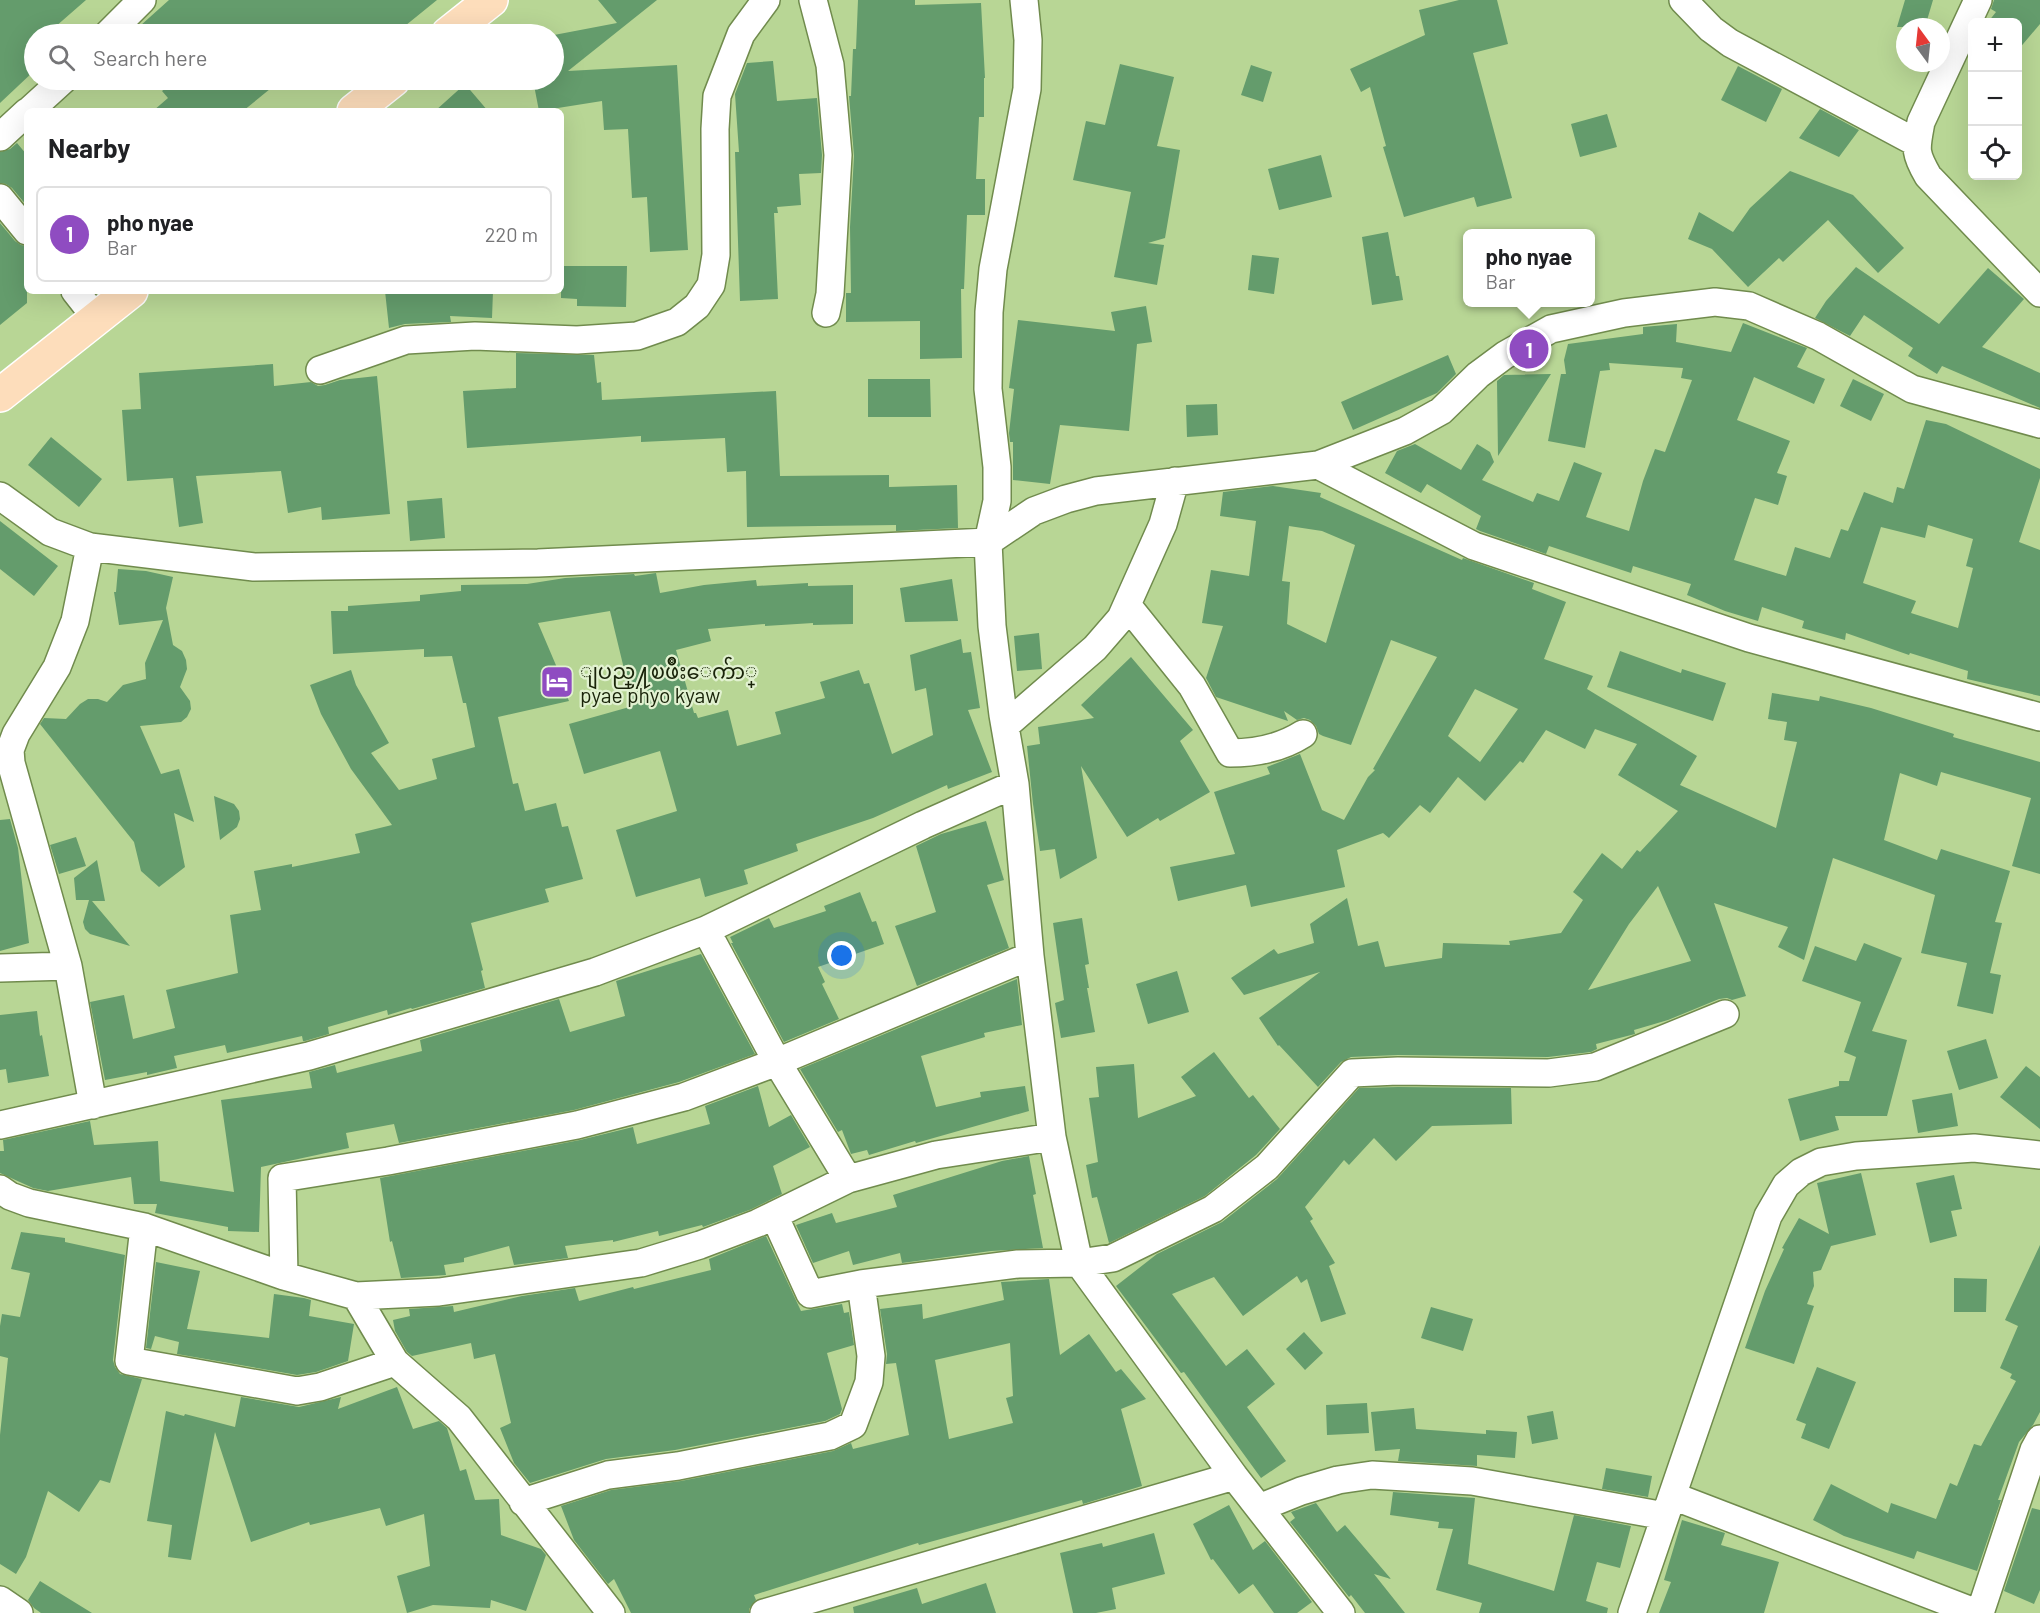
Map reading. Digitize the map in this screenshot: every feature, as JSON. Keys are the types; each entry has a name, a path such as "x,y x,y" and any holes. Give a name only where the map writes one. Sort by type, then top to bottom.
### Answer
{"main road":[{"path":"461,24 491,0"},
{"path":"358,108 380,90"},
{"path":"0,395 127,294"}],"street":[{"path":"118,24 142,0"},
{"path":"320,370 406,340 475,336 577,340 637,336 677,322 698,306 711,285 716,255 717,96 741,34 766,0"},
{"path":"813,0 830,65 838,155 830,294 826,313"},
{"path":"1024,0 1028,40 1027,89 993,269 989,312 988,389 997,467 997,501 988,542 992,626 1015,783 1030,956 1052,1137 1079,1263 1234,1476 1341,1613"},
{"path":"1683,0 1711,29 1730,43 1917,143"},
{"path":"1978,0 1921,122 1917,158 1928,176 2040,293"},
{"path":"32,108 52,90"},
{"path":"0,137 24,116"},
{"path":"0,198 24,227"},
{"path":"77,294 97,319"},
{"path":"0,496 50,532 90,547 254,567 538,563 988,542 1034,511 1096,491 1318,465 1405,431 1441,411 1478,375 1505,355 1551,329 1624,313 1715,302 1749,306 1818,336 1911,389 2040,424"},
{"path":"1318,465 1474,546 1749,638 2040,717"},
{"path":"1005,726 1095,648 1121,618 1163,524 1175,481"},
{"path":"90,547 75,621 57,667 16,734 10,750 11,763 68,966 93,1105"},
{"path":"1127,605 1192,686 1230,753 1251,753 1290,742 1303,734"},
{"path":"0,1125 309,1056 595,972 706,930 1015,783"},
{"path":"706,930 777,1062 848,1179"},
{"path":"284,1276 282,1178 388,1161 578,1125 684,1097 777,1062 1030,956"},
{"path":"0,968 68,966"},
{"path":"774,1215 810,1294 861,1284 1018,1263 1079,1263 1113,1258 1213,1209 1267,1167 1352,1073 1398,1071 1549,1073 1595,1067 1725,1014"},
{"path":"0,1189 10,1196 29,1203 144,1227 284,1276 356,1296 439,1292 641,1263 700,1245 774,1215 848,1179 936,1155 1052,1137"},
{"path":"1632,1613 1768,1216 1786,1185 1801,1172 1821,1162 1856,1156 1974,1148 2040,1155"},
{"path":"144,1227 129,1360 297,1391 320,1387 395,1362"},
{"path":"523,1502 608,1475 678,1466 830,1436 853,1425 869,1382 871,1356 861,1284"},
{"path":"356,1296 395,1362 459,1418 611,1613"},
{"path":"1259,1508 1301,1491 1338,1480 1372,1475 1472,1481 1669,1506 1979,1613 2034,1450 2040,1439"},
{"path":"764,1613 1234,1476"},
{"path":"0,1600 19,1613"}],"building":[{"path":"0,0 86,0 58,24 24,24 24,80 0,103"},
{"path":"169,0 437,0 407,24 142,24"},
{"path":"598,0 657,0 568,71 677,65 688,250 650,252 647,197 632,198 628,129 604,130 602,101 558,108 538,108 535,90 564,90 564,33 617,23"},
{"path":"858,0 915,0 915,5 981,3 985,78 984,117 979,117 976,179 985,179 985,215 967,215 964,289 961,289 962,358 920,359 920,321 846,322 846,293 851,293 850,227 854,156 849,96 851,96 853,49 856,49"},
{"path":"1459,0 1497,0 1508,44 1473,53 1512,198 1477,207 1474,197 1404,217 1383,147 1386,146 1370,87 1361,92 1350,69 1425,35 1419,10"},
{"path":"1905,0 1933,0 1928,18 1900,18"},
{"path":"1994,0 2040,0 2040,24 2022,45 2022,18 1991,18 1996,12 1991,9"},
{"path":"773,61 777,101 817,98 822,155 821,173 799,174 801,205 777,207 778,213 774,213 778,299 740,301 735,152 739,152 735,94 747,63"},
{"path":"1120,64 1174,77 1157,146 1180,150 1165,238 1148,243 1164,245 1157,285 1114,277 1131,192 1073,180 1086,121 1105,125"},
{"path":"1251,65 1272,72 1263,102 1241,95"},
{"path":"1738,66 1782,89 1766,122 1721,100"},
{"path":"269,90 247,108 156,108 168,98 162,91"},
{"path":"458,90 470,90 485,108 438,108"},
{"path":"1820,109 1859,130 1839,157 1799,138"},
{"path":"1607,114 1617,147 1580,157 1571,124"},
{"path":"17,143 24,151 24,202 12,188 0,183 0,152 10,149"},
{"path":"1321,155 1332,197 1279,210 1268,169"},
{"path":"1790,171 1853,195 1904,248 1878,273 1828,220 1783,262 1779,258 1748,287 1712,249 1688,239 1699,212 1733,232 1750,208"},
{"path":"0,223 15,241 24,246 24,294 27,294 27,303 0,325"},
{"path":"1388,232 1403,300 1372,305 1362,237"},
{"path":"1252,255 1279,258 1274,294 1248,290"},
{"path":"564,266 627,266 626,307 577,306 577,299 561,298 561,294 564,294"},
{"path":"1856,267 1939,324 1988,268 2024,299 1982,347 2040,373 2040,408 1942,366 1937,374 1908,356 1913,348 1864,315 1850,336 1815,318 1826,301"},
{"path":"385,294 493,294 492,318 450,316 451,322 405,324 389,328"},
{"path":"1146,306 1152,342 1137,344 1129,431 1060,425 1050,484 1013,480 1013,442 1010,442 1009,433 1014,389 1009,388 1018,320 1115,331 1111,312"},
{"path":"1743,323 1807,348 1797,367 1825,379 1814,404 1754,377 1737,420 1790,441 1777,473 1787,476 1778,505 1755,498 1734,560 1786,576 1795,547 1830,558 1841,529 1848,531 1864,492 1893,503 1897,487 1904,489 1926,420 1946,424 2040,469 2040,478 2019,542 2040,550 2040,696 1967,679 1968,671 1910,653 1909,655 1846,633 1845,640 1802,628 1804,621 1762,607 1758,621 1725,611 1687,595 1691,584 1633,566 1631,573 1549,546 1546,554 1476,529 1481,516 1427,484 1421,493 1385,473 1397,451 1415,444 1461,470 1477,444 1490,452 1494,462 1482,480 1533,502 1537,493 1559,501 1574,462 1602,473 1586,517 1629,531 1655,449 1665,452 1692,380 1681,378 1683,368 1609,363 1610,370 1600,371 1585,448 1548,441 1561,374 1566,374 1564,360 1568,344 1643,334 1643,327 1677,324 1676,342 1731,352","holes":["1928,525 1973,539 1966,566 1973,568 1958,628 1911,613 1916,601 1863,583 1881,527 1925,538"]},
{"path":"516,353 594,355 597,383 601,382 602,400 776,391 780,476 889,475 889,487 957,485 958,528 896,531 896,525 747,527 746,471 727,472 725,438 641,442 641,436 467,448 463,391 516,388"},
{"path":"1448,355 1456,374 1437,393 1353,430 1341,402"},
{"path":"273,364 274,386 311,382 318,386 340,380 377,376 390,514 322,520 321,507 288,513 281,471 196,476 203,523 179,527 173,478 127,481 122,410 141,409 139,373"},
{"path":"1551,374 1498,456 1497,381 1504,375"},
{"path":"868,379 930,379 931,417 868,417"},
{"path":"1853,379 1884,394 1871,421 1840,406"},
{"path":"1217,404 1218,435 1187,437 1186,405"},
{"path":"51,437 102,479 79,507 28,465"},
{"path":"1273,486 1321,493 1320,497 1462,560 1463,558 1534,583 1532,589 1566,602 1544,659 1593,676 1587,689 1697,756 1680,785 1776,828 1797,742 1784,740 1787,722 1768,719 1772,693 1819,701 1820,696 1871,708 1954,734 1953,737 2040,762 2040,874 2012,866 2031,798 1941,772 1937,786 1900,773 1884,840 1937,860 1941,849 2010,871 1995,922 2002,923 1990,973 2001,975 1993,1014 1957,1006 1967,963 1921,953 1935,895 1833,858 1804,960 1778,947 1788,927 1714,903 1746,996 1732,1000 1719,999 1668,1020 1634,1030 1635,1034 1596,1044 1597,1049 1591,1052 1548,1057 1398,1055 1351,1057 1341,1062 1318,1087 1278,1046 1259,1018 1320,972 1244,995 1231,978 1274,949 1278,954 1314,943 1310,924 1347,898 1358,946 1378,941 1385,967 1442,958 1443,943 1510,945 1509,941 1561,933 1583,900 1573,892 1602,853 1622,869 1637,850 1640,852 1678,811 1618,775 1637,744 1595,729 1585,749 1546,730 1523,763 1520,761 1485,801 1458,777 1430,813 1420,805 1389,838 1383,833 1337,850 1345,887 1251,907 1246,885 1178,901 1170,867 1235,854 1214,792 1270,774 1267,767 1300,754 1322,810 1344,820 1368,777 1375,770 1373,769 1437,657 1391,640 1351,745 1319,734 1316,726 1310,720 1304,718 1297,720 1284,711 1288,721 1216,697 1206,678 1223,626 1202,623 1211,570 1249,576 1256,521 1220,516 1223,492","holes":["1289,526 1322,531 1355,545 1326,643 1287,624 1290,582 1282,581","1475,689 1518,709 1480,762 1448,736","1658,886 1691,961 1588,990 1629,924"]},
{"path":"442,498 445,538 410,541 407,501"},
{"path":"0,521 58,566 34,596 0,569"},
{"path":"118,569 146,571 173,577 166,608 173,645 182,651 186,660 187,669 180,687 190,701 191,709 187,717 181,722 140,726 161,774 179,769 194,822 174,813 185,867 159,887 141,871 134,842 40,724 44,718 66,719 88,699 107,702 123,685 146,679 145,663 163,620 119,625 114,592 116,592"},
{"path":"656,573 660,593 704,585 756,580 757,586 808,583 808,586 853,585 853,624 813,625 813,623 765,626 765,624 708,629 711,641 676,650 694,713 698,718 728,710 737,746 781,734 775,712 825,698 820,682 859,670 864,684 869,683 892,754 933,735 926,688 915,691 910,655 961,639 963,653 971,652 980,708 968,710 992,772 948,789 947,785 873,818 796,844 798,851 744,870 748,884 705,897 700,878 636,897 616,830 677,811 660,751 584,774 569,724 633,706 610,611 538,623 569,701 498,717 513,784 518,783 525,811 556,803 562,827 568,826 583,879 545,889 549,902 471,923 483,970 481,971 485,988 388,1015 387,1010 328,1027 329,1034 305,1041 302,1036 227,1053 225,1045 174,1056 177,1068 147,1075 147,1072 105,1080 90,1002 124,995 133,1039 175,1028 166,990 238,973 230,915 261,910 254,871 292,864 292,867 360,853 355,834 392,825 351,769 321,714 310,685 351,670 356,685 389,743 371,753 399,790 437,779 432,759 475,747 466,703 463,703 452,656 424,657 424,649 333,654 331,611 348,611 348,606 420,601 420,595 461,591 461,585 527,584 565,578 634,574 635,576"},
{"path":"952,579 958,621 905,622 900,588"},
{"path":"1039,633 1042,669 1017,671 1014,636"},
{"path":"1620,651 1681,673 1682,669 1726,683 1713,721 1607,687"},
{"path":"1131,657 1193,730 1180,741 1210,792 1160,821 1158,818 1127,837 1081,766 1097,858 1060,879 1055,849 1040,851 1027,746 1040,744 1038,727 1094,718 1081,705"},
{"path":"214,796 234,804 239,811 240,819 237,827 220,840"},
{"path":"10,819 18,848 29,943 0,951 0,820"},
{"path":"986,821 1004,880 987,885 1009,948 917,986 895,926 936,912 916,846 941,834"},
{"path":"76,837 86,866 59,874 50,845"},
{"path":"97,860 105,901 92,901 130,946 90,934 85,929 83,922 89,900 76,900 74,878"},
{"path":"860,892 872,922 876,921 884,944 818,967 825,982 822,984 839,1019 784,1042 731,943 733,943 730,937 769,918 774,928 826,911 824,906"},
{"path":"1082,918 1089,964 1085,965 1089,988 1087,988 1095,1032 1061,1038 1055,1003 1064,1000 1053,923"},
{"path":"1864,943 1902,958 1872,1031 1907,1040 1887,1116 1835,1116 1839,1130 1800,1141 1788,1099 1839,1086 1839,1081 1849,1081 1856,1057 1844,1052 1861,1002 1802,981 1815,946 1856,961"},
{"path":"701,954 755,1054 679,1082 574,1110 399,1143 394,1124 346,1133 349,1148 261,1167 259,1232 228,1231 228,1227 155,1213 157,1204 134,1204 131,1177 48,1191 33,1188 0,1173 0,1151 4,1151 3,1140 90,1121 94,1145 158,1141 160,1181 234,1192 221,1100 312,1088 309,1072 335,1065 337,1073 422,1051 420,1040 559,999 570,1032 625,1016 616,981"},
{"path":"1177,971 1189,1012 1148,1024 1136,984"},
{"path":"1017,979 1022,1025 984,1033 985,1037 921,1056 936,1107 981,1097 980,1092 1025,1086 1029,1111 869,1155 867,1150 851,1154 842,1130 838,1132 800,1069"},
{"path":"37,1011 49,1076 8,1083 6,1069 0,1070 0,1015"},
{"path":"1986,1039 1998,1078 1959,1090 1947,1051"},
{"path":"1214,1052 1249,1098 1253,1095 1280,1129 1256,1155 1205,1196 1109,1243 1097,1197 1092,1198 1086,1165 1098,1162 1089,1098 1099,1097 1096,1067 1134,1064 1138,1118 1196,1096 1181,1077"},
{"path":"2026,1066 2040,1077 2040,1129 2000,1097"},
{"path":"758,1086 769,1127 791,1115 810,1147 773,1166 782,1194 752,1209 703,1227 702,1225 659,1236 658,1231 613,1242 613,1240 565,1246 568,1258 514,1265 509,1246 464,1258 464,1262 444,1265 446,1275 401,1278 392,1241 390,1242 380,1178 580,1140 633,1127 637,1144 710,1124 705,1106"},
{"path":"1359,1088 1511,1088 1512,1124 1432,1126 1396,1161 1374,1138 1349,1165 1344,1160 1305,1207 1313,1219 1310,1221 1335,1263 1329,1266 1346,1314 1321,1322 1307,1279 1301,1283 1297,1276 1243,1316 1214,1277 1172,1294 1226,1366 1247,1349 1275,1384 1247,1407 1286,1461 1261,1478 1184,1372 1181,1373 1116,1286 1157,1254 1222,1222 1277,1179"},
{"path":"1952,1093 1958,1126 1918,1133 1912,1100"},
{"path":"1029,1156 1036,1194 1033,1195 1043,1248 991,1251 902,1263 900,1253 853,1265 849,1251 813,1263 796,1225 832,1213 836,1223 897,1207 893,1195 1002,1161"},
{"path":"1861,1173 1876,1235 1831,1246 1821,1270 1813,1272 1814,1286 1807,1304 1814,1306 1794,1364 1745,1348 1765,1291 1784,1249 1782,1248 1799,1218 1829,1234 1817,1183"},
{"path":"1954,1175 1962,1209 1951,1211 1957,1236 1930,1243 1916,1183"},
{"path":"21,1232 65,1238 65,1242 125,1255 113,1360 120,1374 142,1379 110,1483 100,1480 79,1512 48,1491 26,1557 16,1574 0,1564 0,1435 8,1358 0,1356 0,1326 2,1314 20,1317 30,1273 11,1269"},
{"path":"766,1236 801,1311 842,1304 844,1313 849,1312 854,1345 827,1353 842,1409 840,1414 825,1421 675,1450 606,1459 530,1483 514,1463 500,1428 511,1423 495,1354 474,1359 471,1343 412,1356 407,1352 395,1331 393,1320 410,1316 409,1309 453,1306 454,1312 522,1296 575,1288 579,1301 711,1270 709,1259"},
{"path":"2040,1245 2040,1412 2019,1442 1998,1500 2001,1500 1977,1571 1917,1551 1914,1559 1844,1536 1813,1520 1831,1484 1888,1513 1891,1503 1936,1519 1950,1483 1957,1486 1974,1444 1981,1446 2016,1381 2010,1378 2012,1374 2000,1368 2018,1326 2005,1320"},
{"path":"156,1262 200,1271 187,1329 269,1338 274,1294 304,1298 311,1300 309,1316 354,1324 348,1361 316,1372 297,1375 177,1354 179,1342 155,1336 151,1349 146,1348"},
{"path":"1954,1278 1987,1279 1986,1312 1954,1312"},
{"path":"1049,1279 1060,1355 1089,1334 1116,1372 1121,1369 1146,1399 1121,1409 1142,1486 1083,1504 1082,1500 919,1545 918,1543 754,1595 756,1600 749,1609 749,1613 631,1613 614,1579 608,1584 574,1540 561,1506 611,1490 681,1481 833,1451 851,1443 853,1449 909,1435 896,1363 886,1364 887,1354 880,1309 922,1304 923,1319 1004,1300 1001,1282","holes":["1010,1343 1013,1396 1006,1398 1013,1423 949,1439 935,1360"]},
{"path":"1431,1307 1473,1319 1463,1351 1421,1338"},
{"path":"1304,1332 1323,1353 1305,1370 1286,1349"},
{"path":"1817,1367 1856,1382 1829,1449 1801,1438 1806,1424 1796,1420"},
{"path":"397,1387 413,1429 439,1421 447,1428 460,1471 466,1469 475,1500 499,1499 501,1535 541,1549 546,1555 526,1611 491,1600 490,1608 433,1605 407,1613 397,1576 430,1566 424,1514 386,1526 380,1508 310,1525 309,1522 251,1542 215,1432 191,1560 168,1557 172,1525 147,1521 166,1411 235,1427 241,1397 299,1407 341,1397 338,1409"},
{"path":"1367,1403 1369,1433 1327,1435 1326,1405"},
{"path":"1414,1408 1416,1429 1486,1434 1486,1430 1517,1432 1515,1458 1477,1455 1477,1466 1398,1461 1400,1449 1375,1451 1371,1412"},
{"path":"1553,1411 1558,1439 1532,1444 1527,1416"},
{"path":"1606,1468 1652,1476 1648,1497 1602,1489"},
{"path":"1393,1492 1475,1498 1468,1564 1554,1591 1574,1515 1631,1526 1620,1568 1597,1562 1586,1601 1608,1608 1607,1613 1479,1613 1482,1603 1436,1590 1453,1529 1438,1528 1439,1522 1390,1515"},
{"path":"1316,1503 1337,1532 1345,1525 1391,1579 1374,1574 1405,1613 1365,1613 1351,1595 1349,1597 1290,1522 1295,1518 1291,1512"},
{"path":"1229,1505 1253,1550 1265,1541 1312,1602 1297,1613 1274,1613 1253,1584 1239,1594 1213,1559 1211,1560 1193,1524"},
{"path":"2032,1508 2040,1510 2040,1590 2034,1604 2004,1591"},
{"path":"1682,1520 1725,1533 1721,1545 1779,1562 1764,1613 1659,1613 1671,1582 1664,1580"},
{"path":"1154,1533 1165,1574 1112,1588 1116,1609 1096,1613 1073,1613 1060,1553 1102,1543 1103,1547"},
{"path":"40,1581 92,1613 41,1613 28,1600"},
{"path":"986,1583 996,1613 854,1613 853,1607 917,1588 922,1604"}],"place":[{"name":"pho nyae","path":"1529,349"},
{"name":"ျပည္႔ၿဖိဳးေက်ာ္ pyae phyo kyaw","path":"557,682"}]}
